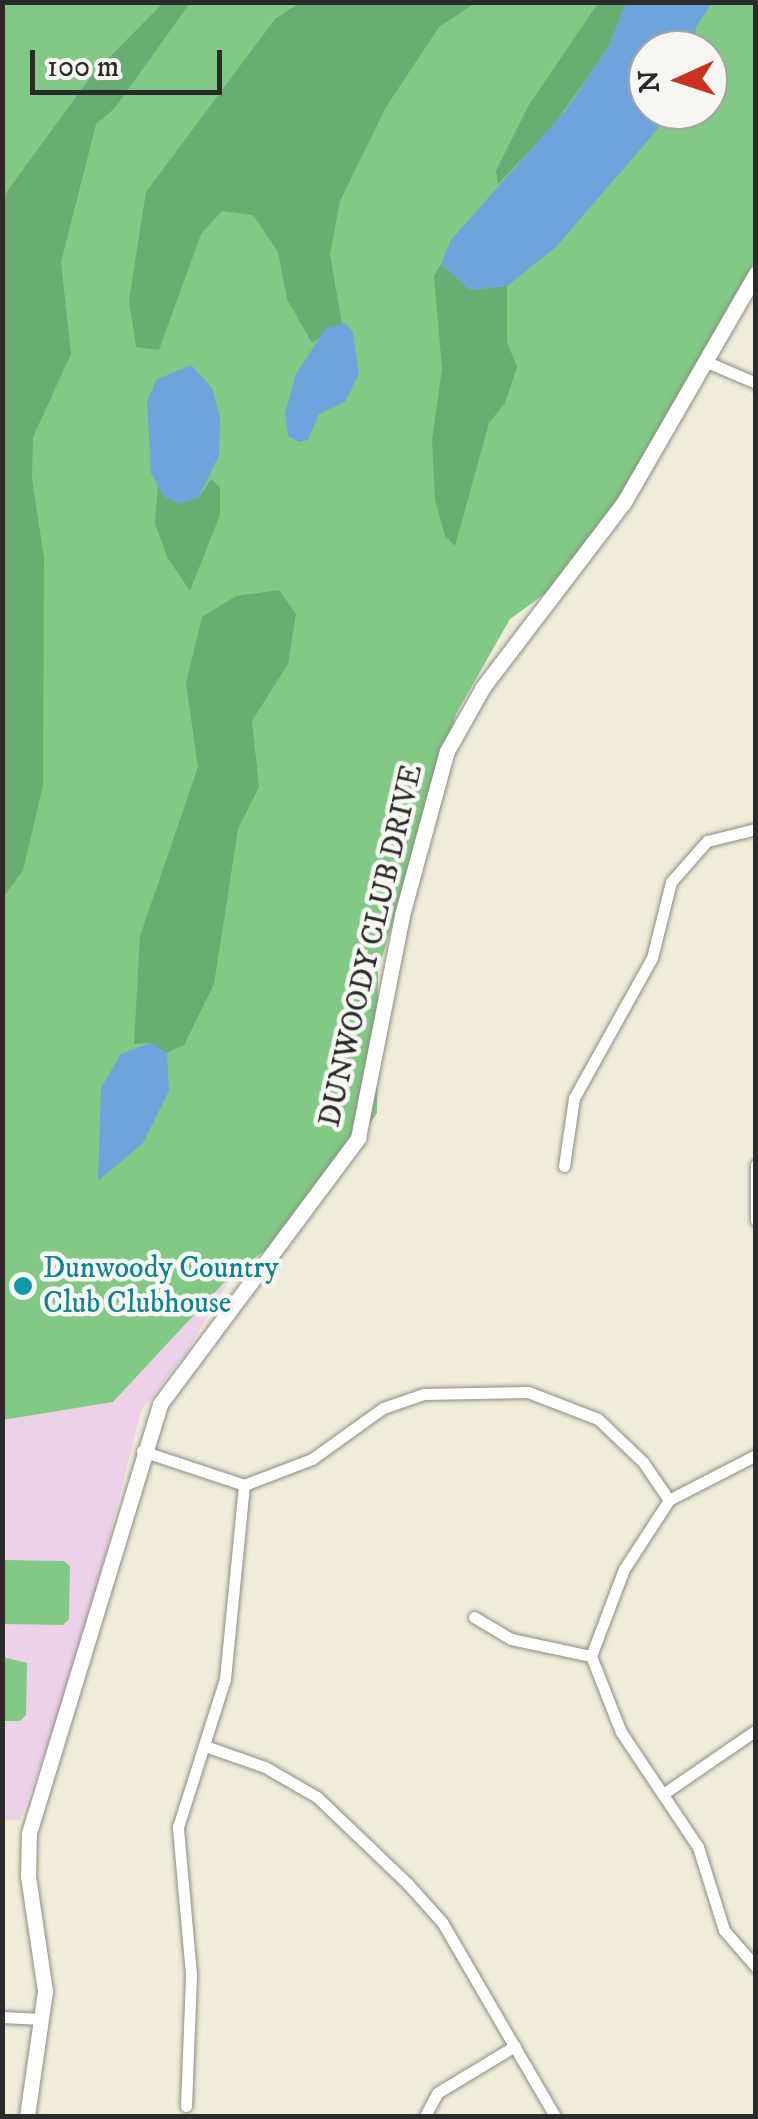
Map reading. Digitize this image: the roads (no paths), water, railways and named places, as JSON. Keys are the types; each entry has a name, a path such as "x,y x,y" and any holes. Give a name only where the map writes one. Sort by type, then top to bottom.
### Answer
{"street":[{"name":"DUNWOODY CLUB DRIVE","path":"27,2116 45,1978 28,1876 29,1833 142,1451 179,1374 331,1183 358,1138 429,803 464,718 624,502 756,272"},
{"path":"707,362 756,383"},
{"path":"564,1166 574,1098 652,958 671,882 708,840 756,829"},
{"path":"756,1165 756,1220"},
{"path":"142,1451 244,1485 312,1459 383,1408 424,1394 501,1391 563,1402 598,1418 643,1462 670,1500"},
{"path":"756,1455 670,1500 624,1570 591,1656 622,1732 698,1847 724,1930 756,1966"},
{"path":"186,2106 192,1974 178,1827 228,1660 244,1485"},
{"path":"474,1617 511,1639 591,1656"},
{"path":"662,1794 756,1730"},
{"path":"205,1746 291,1780 358,1832 442,1922 555,2116"},
{"path":"2,2016 42,2018"},
{"path":"425,2116 437,2093 515,2046"}],"water":[{"path":"626,3 712,3 696,30 628,30 628,130 657,130 556,247 507,286 470,290 441,264 451,240 565,111 608,48"},
{"path":"345,323 353,332 359,374 345,402 319,414 308,440 299,442 288,436 285,413 296,374 326,328"},
{"path":"191,365 212,388 220,417 219,455 199,497 180,504 164,497 151,473 147,402 156,380"},
{"path":"150,1043 167,1053 169,1091 143,1143 98,1181 101,1088 121,1054"}],"place":[{"name":"Dunwoody Country Club Clubhouse","path":"23,1286"}]}
